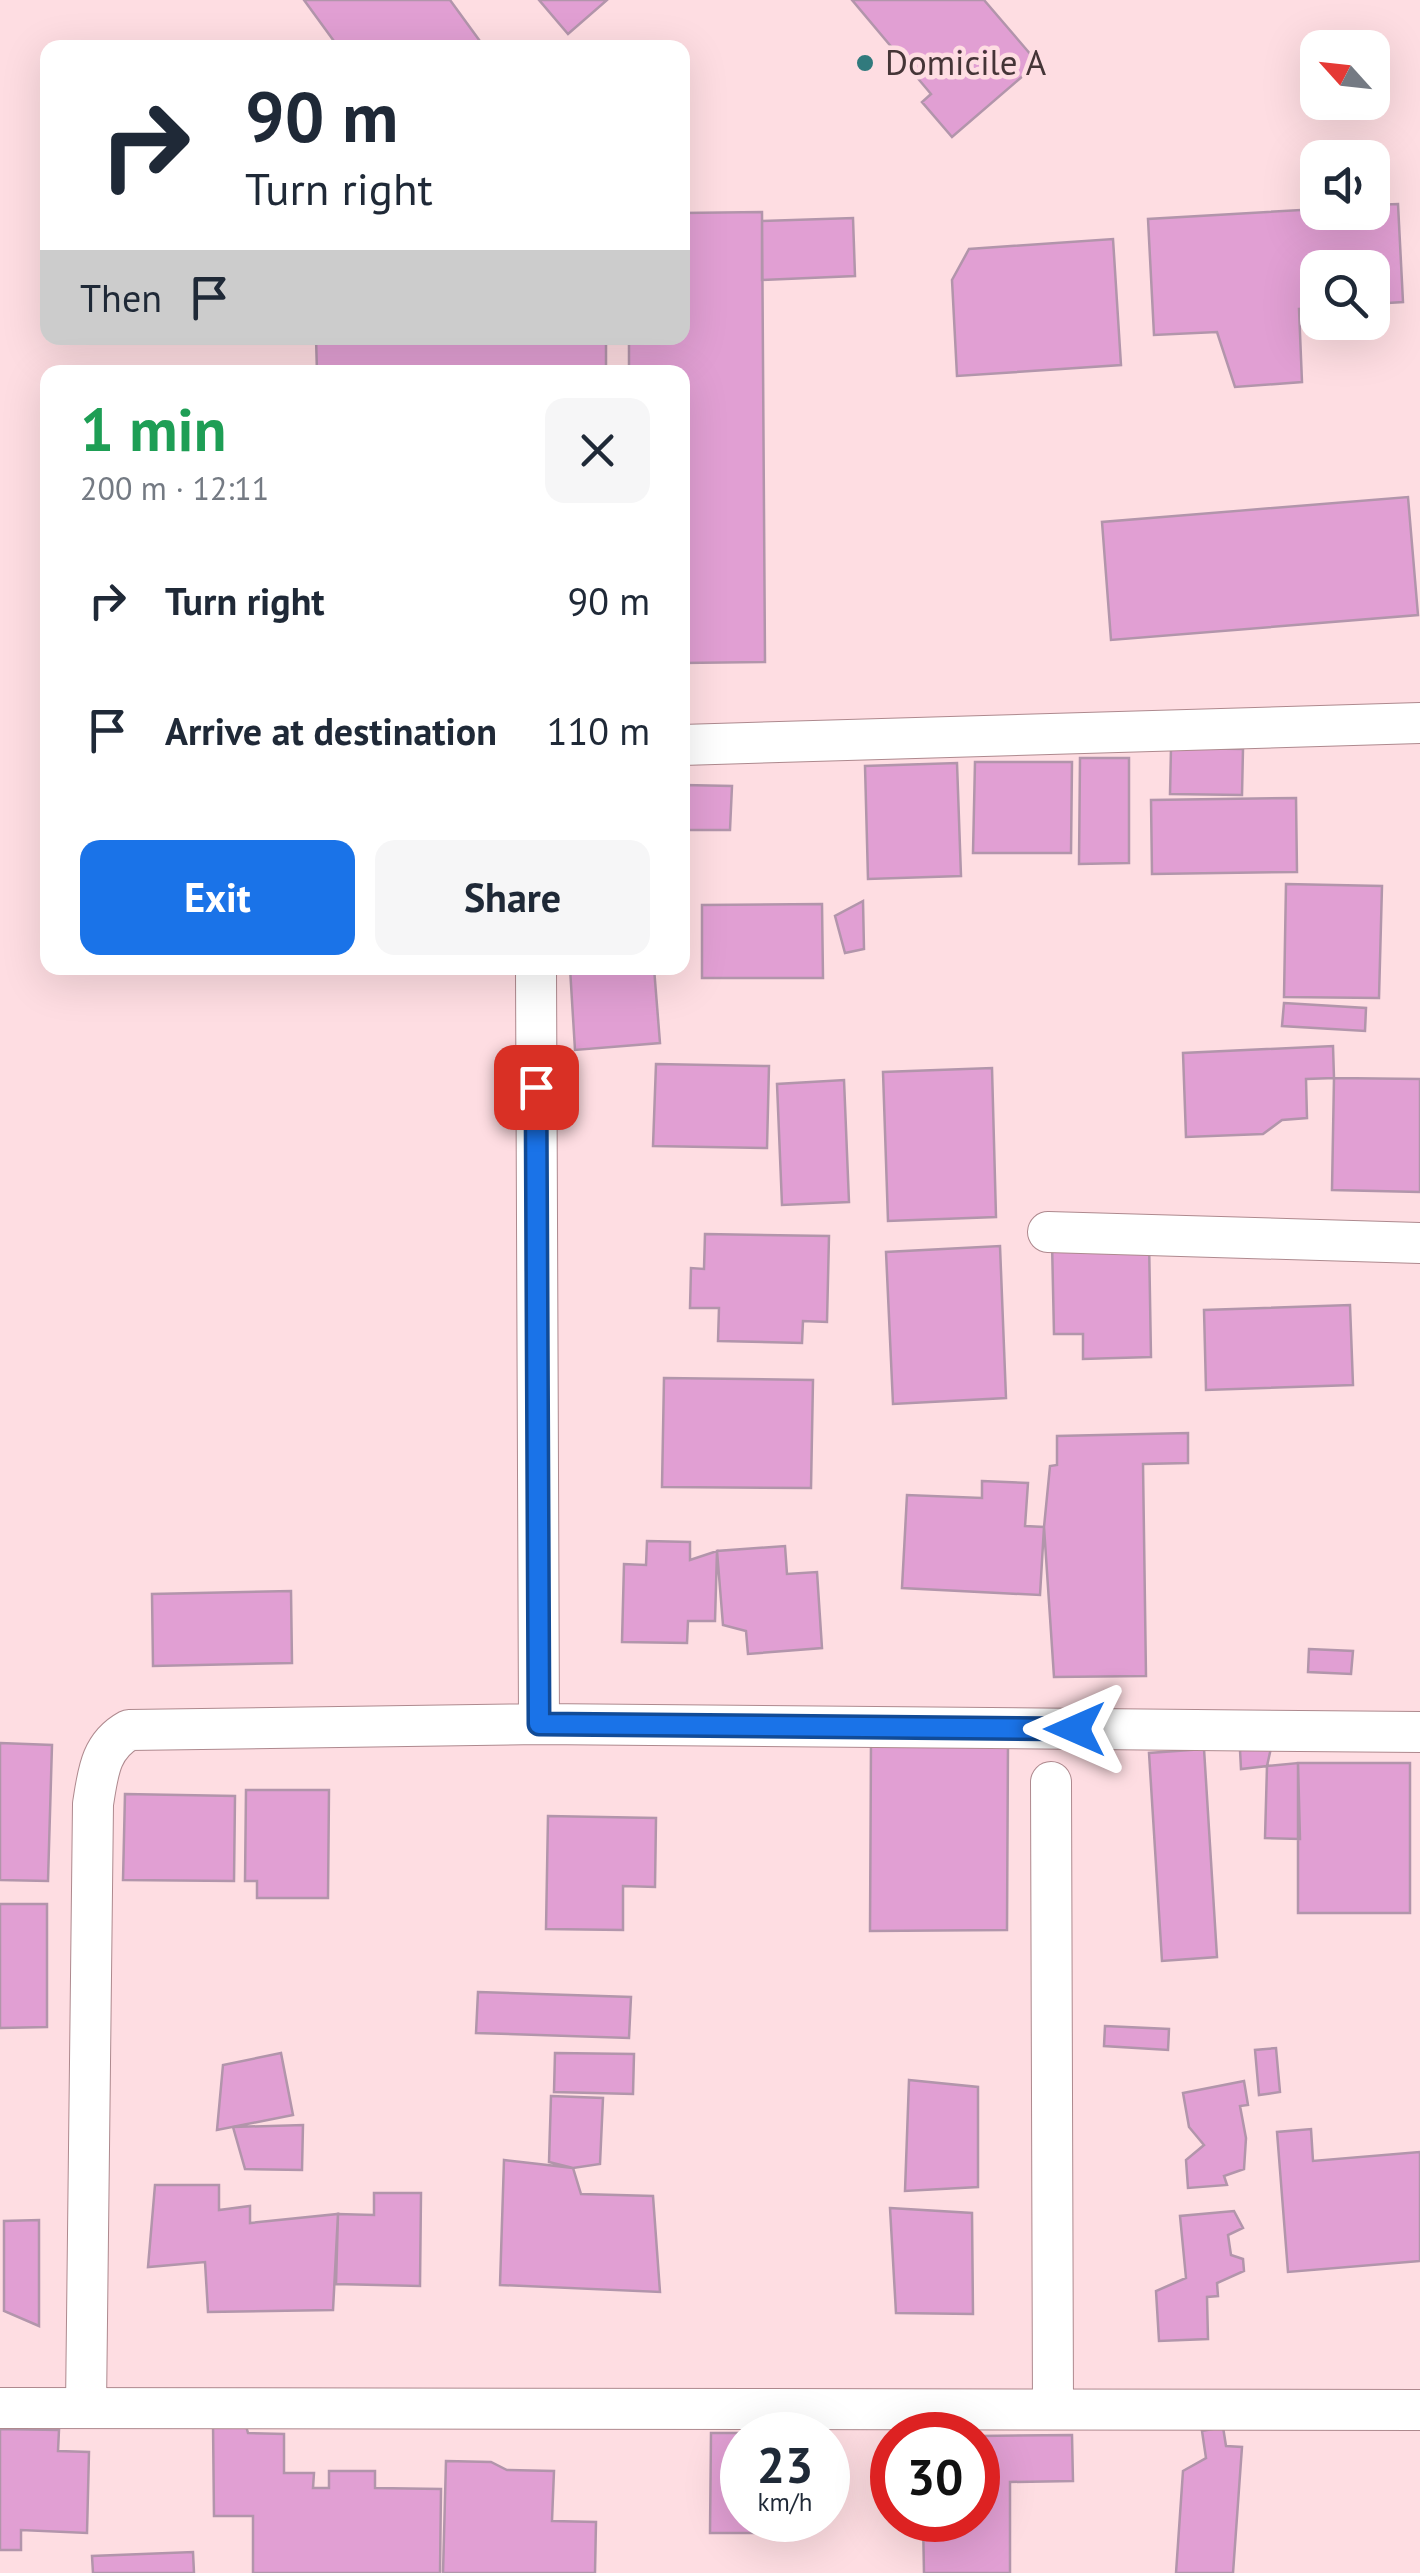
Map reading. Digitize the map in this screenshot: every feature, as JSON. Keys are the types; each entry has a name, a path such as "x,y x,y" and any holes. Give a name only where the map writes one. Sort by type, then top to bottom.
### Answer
{"street":[{"path":"690,745 1420,724"},
{"path":"536,975 539,1724"},
{"path":"1048,1232 1420,1243"},
{"path":"86,2407 92,1804 103,1755 114,1738 129,1730 539,1724 1420,1732"},
{"path":"1051,1782 1052,2410"},
{"path":"0,2408 1420,2410"}],"building":[{"path":"304,0 450,0 479,40 333,40"},
{"path":"539,0 607,0 568,34"},
{"path":"852,0 984,0 1038,63 952,137 922,102 931,94"},
{"path":"1390,204 1398,204 1403,302 1390,303 1390,250 1300,250 1302,382 1235,387 1217,332 1154,335 1148,219 1300,210 1300,230 1390,230"},
{"path":"762,212 765,662 690,663 690,365 629,365 629,345 690,345 690,213"},
{"path":"853,218 855,276 762,280 762,221"},
{"path":"1113,239 1121,365 957,376 952,280 969,249"},
{"path":"316,345 606,345 606,365 317,365"},
{"path":"1408,497 1418,615 1111,640 1102,522"},
{"path":"1171,748 1243,749 1242,795 1170,794"},
{"path":"1080,758 1129,758 1129,863 1079,864"},
{"path":"975,762 1072,762 1071,853 973,853"},
{"path":"957,763 961,876 868,879 865,766"},
{"path":"690,785 732,786 730,830 690,830"},
{"path":"1296,798 1297,872 1152,874 1151,800"},
{"path":"1286,884 1382,886 1379,998 1284,997"},
{"path":"863,901 864,949 845,953 835,916"},
{"path":"822,904 823,978 702,978 702,905"},
{"path":"570,975 655,975 660,1043 575,1050"},
{"path":"1284,1003 1366,1008 1365,1031 1282,1026"},
{"path":"1333,1046 1334,1078 1306,1079 1307,1118 1282,1120 1263,1134 1186,1137 1183,1053"},
{"path":"656,1064 769,1066 767,1148 653,1146"},
{"path":"992,1068 996,1217 888,1221 883,1072"},
{"path":"1334,1078 1420,1079 1420,1192 1332,1190"},
{"path":"844,1080 849,1202 782,1205 777,1084"},
{"path":"705,1234 829,1236 827,1322 803,1321 802,1343 718,1341 719,1308 690,1308 691,1268 704,1269"},
{"path":"1149,1239 1151,1357 1083,1359 1083,1334 1054,1334 1052,1242"},
{"path":"1000,1246 1006,1398 893,1404 886,1252"},
{"path":"1350,1305 1353,1385 1206,1390 1204,1310"},
{"path":"664,1378 813,1380 811,1488 662,1487"},
{"path":"1188,1433 1188,1463 1143,1464 1146,1676 1054,1677 1044,1527 1050,1466 1057,1465 1057,1436"},
{"path":"982,1481 1028,1483 1025,1526 1044,1527 1040,1595 902,1588 907,1495 982,1498"},
{"path":"647,1541 690,1542 690,1560 717,1551 715,1621 688,1621 687,1643 622,1642 624,1564 646,1565"},
{"path":"785,1546 787,1574 817,1572 822,1648 748,1654 746,1631 723,1625 717,1551"},
{"path":"291,1591 292,1663 153,1666 152,1594"},
{"path":"1309,1649 1353,1651 1351,1674 1308,1672"},
{"path":"871,1741 1008,1741 1007,1930 870,1931"},
{"path":"0,1743 52,1745 48,1881 0,1880"},
{"path":"1271,1748 1267,1766 1241,1769 1240,1750"},
{"path":"1204,1749 1217,1957 1162,1961 1149,1753"},
{"path":"1298,1763 1300,1839 1265,1838 1267,1766"},
{"path":"1298,1763 1410,1763 1410,1913 1298,1913"},
{"path":"246,1790 329,1790 328,1898 257,1898 257,1881 245,1881"},
{"path":"125,1794 235,1796 234,1881 123,1880"},
{"path":"548,1816 656,1818 655,1887 623,1886 623,1930 546,1929"},
{"path":"0,1904 47,1904 47,2027 0,2028"},
{"path":"478,1992 631,1997 629,2038 476,2033"},
{"path":"1105,2026 1169,2029 1168,2050 1104,2046"},
{"path":"1276,2048 1280,2092 1259,2095 1255,2050"},
{"path":"281,2053 293,2115 217,2130 223,2065"},
{"path":"555,2053 634,2054 633,2094 554,2092"},
{"path":"909,2080 978,2087 978,2187 905,2191"},
{"path":"1244,2081 1248,2105 1240,2106 1246,2138 1244,2169 1224,2176 1227,2185 1188,2188 1186,2160 1204,2145 1189,2127 1183,2093"},
{"path":"551,2096 603,2098 600,2164 573,2168 549,2162"},
{"path":"303,2125 302,2170 245,2169 233,2127"},
{"path":"1311,2129 1313,2161 1420,2152 1420,2261 1288,2272 1277,2132"},
{"path":"504,2160 573,2168 581,2194 653,2196 660,2292 500,2285"},
{"path":"155,2185 219,2185 219,2210 250,2206 250,2223 338,2214 333,2310 208,2312 205,2262 148,2267"},
{"path":"374,2193 421,2193 420,2286 336,2284 338,2214 374,2215"},
{"path":"890,2208 972,2213 973,2314 896,2313"},
{"path":"1234,2211 1243,2228 1228,2235 1231,2255 1243,2259 1244,2271 1217,2283 1218,2296 1207,2297 1208,2339 1159,2341 1156,2291 1186,2278 1180,2216"},
{"path":"39,2220 39,2326 4,2311 4,2221"},
{"path":"241,2408 248,2433 284,2434 284,2473 314,2473 313,2488 329,2488 329,2471 375,2471 375,2488 441,2489 440,2573 253,2573 253,2516 214,2516 213,2423"},
{"path":"1223,2427 1226,2446 1242,2447 1233,2573 1176,2573 1183,2471 1206,2458 1202,2431"},
{"path":"0,2429 59,2430 58,2451 89,2452 87,2533 21,2530 21,2550 0,2550"},
{"path":"711,2433 720,2433 720,2533 710,2533"},
{"path":"1072,2435 1073,2481 1010,2482 1010,2573 924,2573 923,2542 1000,2542 1000,2436"},
{"path":"446,2461 491,2462 507,2470 554,2471 552,2521 596,2522 595,2573 443,2573"},
{"path":"193,2552 194,2573 93,2573 92,2556"}],"place":[{"name":"Domicile A","path":"865,63"}],"route":[{"path":"536,1087 539,1724 1075,1729"}]}
